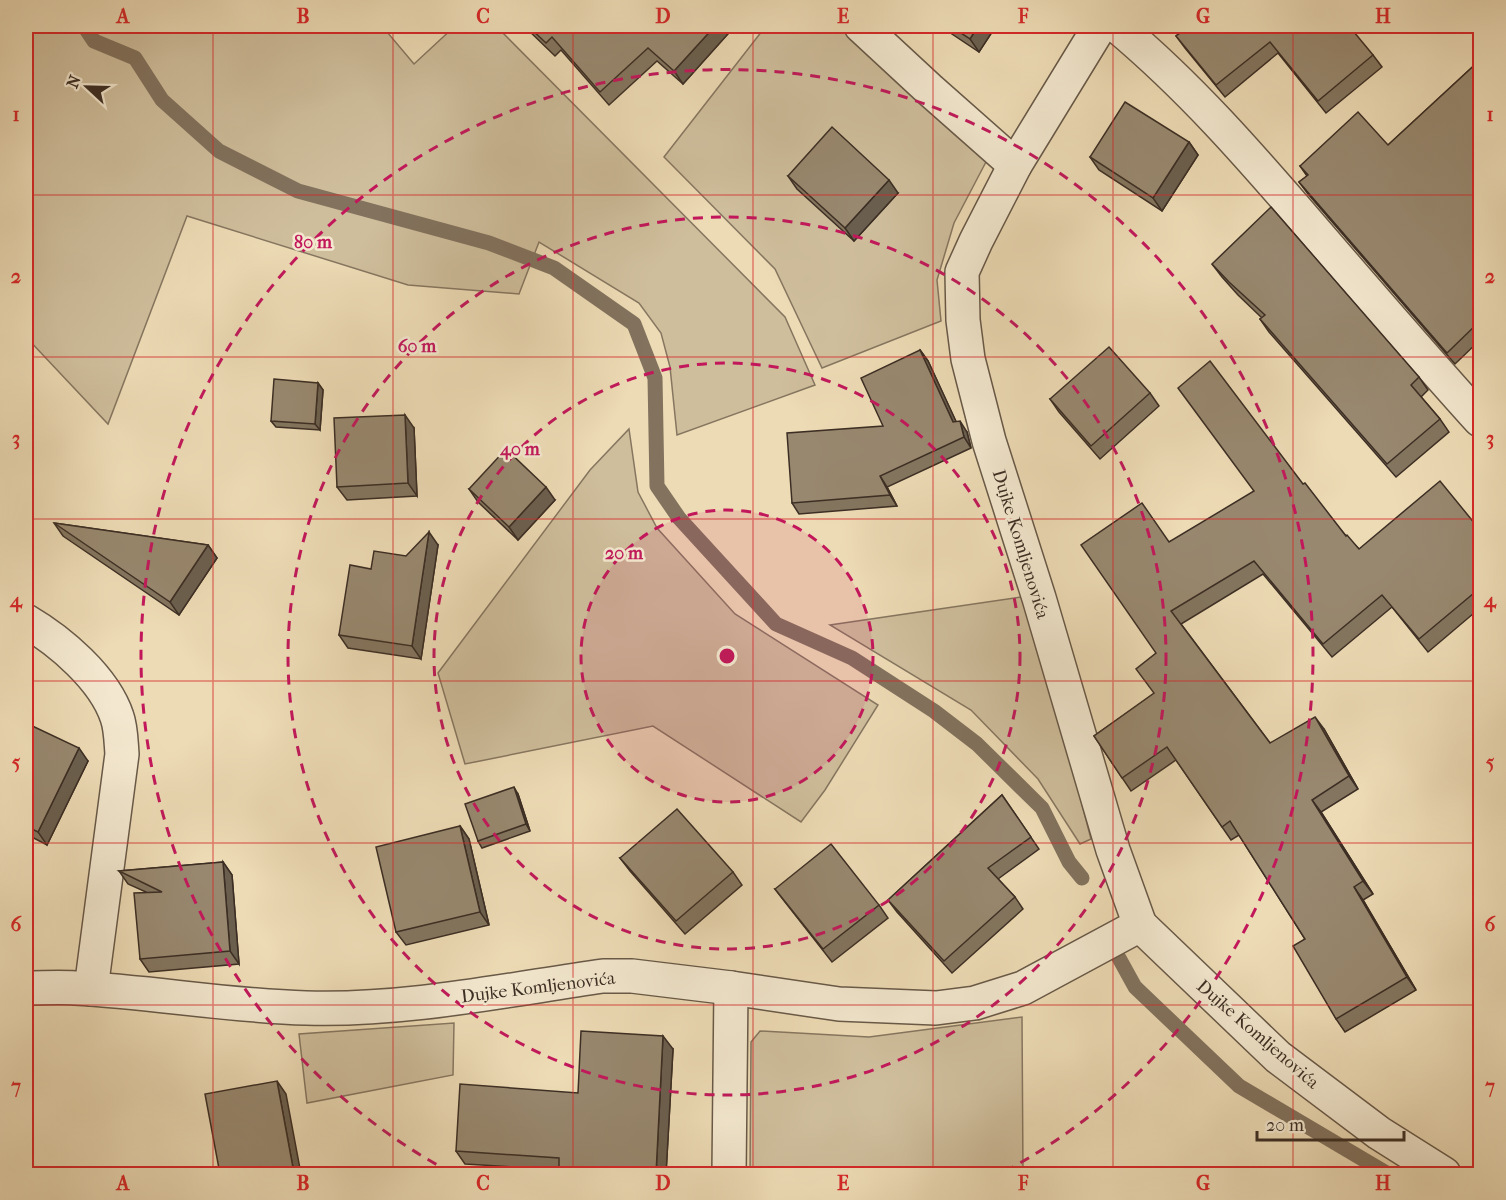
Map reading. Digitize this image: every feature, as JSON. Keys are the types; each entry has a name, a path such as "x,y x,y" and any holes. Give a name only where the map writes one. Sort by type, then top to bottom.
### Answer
{"street":[{"path":"861,26 1015,165"},
{"name":"Dujke Komljenovića","path":"1100,26 1015,165 962,272 963,320 968,359 989,441 1039,598 1113,850 1140,925 1278,1057 1379,1132 1444,1174"},
{"path":"1117,26 1157,59 1230,133 1480,420"},
{"path":"26,621 51,636 77,659 100,686 117,717 122,754 91,989"},
{"name":"Dujke Komljenovića","path":"26,988 91,989 183,999 354,1008 603,976 632,976 839,1005 936,1008 975,1003 1023,988 1140,925"},
{"path":"729,1174 730,988"}],"shaded area":[{"path":"26,26 382,26 414,64 455,26 496,26 785,317 815,385 677,435 670,367 661,333 639,303 539,242 519,294 408,285 187,216 108,424 26,337"},
{"path":"766,26 839,26 987,160 954,223 937,280 941,321 822,368 775,269 664,157"},
{"path":"629,429 638,492 657,528 735,614 878,705 825,790 801,822 653,726 465,764 438,673 590,470"},
{"path":"1028,596 1091,839 1080,844 1038,779 971,710 830,625"},
{"path":"1022,1017 1023,1174 750,1174 751,1042 760,1031 869,1037"},
{"path":"454,1023 453,1075 307,1103 299,1034"}],"building":[{"path":"528,26 715,26 674,71 648,48 600,92 552,37 546,43"},
{"path":"950,26 978,26 970,39"},
{"path":"1190,26 1349,26 1373,55 1318,101 1270,42 1216,85 1176,36"},
{"path":"1480,60 1480,321 1447,353 1299,182 1308,175 1300,166 1358,112 1388,145"},
{"path":"1125,102 1189,142 1153,198 1090,157"},
{"path":"832,127 889,180 845,228 788,176"},
{"path":"1271,207 1419,377 1411,385 1440,419 1387,464 1260,319 1265,315 1212,264"},
{"path":"1109,347 1150,393 1091,446 1050,399"},
{"path":"920,350 953,422 960,421 964,437 880,476 890,495 792,503 787,433 883,426 861,378"},
{"path":"1210,361 1303,484 1305,483 1346,536 1359,549 1440,481 1480,530 1480,588 1419,639 1382,595 1323,644 1254,561 1171,611 1270,743 1315,717 1349,776 1312,800 1363,881 1354,887 1407,977 1336,1019 1293,946 1305,939 1230,821 1222,827 1167,747 1122,778 1094,736 1154,693 1136,669 1156,653 1081,545 1142,503 1169,542 1254,491 1178,388"},
{"path":"274,379 318,383 315,424 271,421"},
{"path":"405,415 408,483 337,487 334,418"},
{"path":"506,449 546,487 509,527 469,489"},
{"path":"54,523 208,545 170,602"},
{"path":"429,532 412,646 339,635 350,565 371,569 374,551 406,556"},
{"path":"26,723 79,748 38,832 26,826"},
{"path":"514,787 526,824 478,841 465,804"},
{"path":"1002,795 1031,837 988,868 1015,897 944,961 888,900"},
{"path":"677,809 733,872 676,921 620,858"},
{"path":"460,826 480,912 396,932 376,847"},
{"path":"831,844 879,905 823,949 775,889"},
{"path":"223,862 230,951 140,959 134,893 162,892 119,871"},
{"path":"581,1031 663,1036 656,1174 559,1174 559,1158 456,1151 460,1084 578,1093"},
{"path":"277,1081 294,1173 220,1174 205,1094"}],"waterway":[{"path":"84,26 94,41 135,58 162,100 219,151 298,191 489,243 554,268 634,324 655,378 657,486 679,518 776,624 852,658 934,711 977,744 1042,808 1069,862 1082,878"},
{"path":"1119,958 1135,987 1239,1086 1388,1174"}]}
